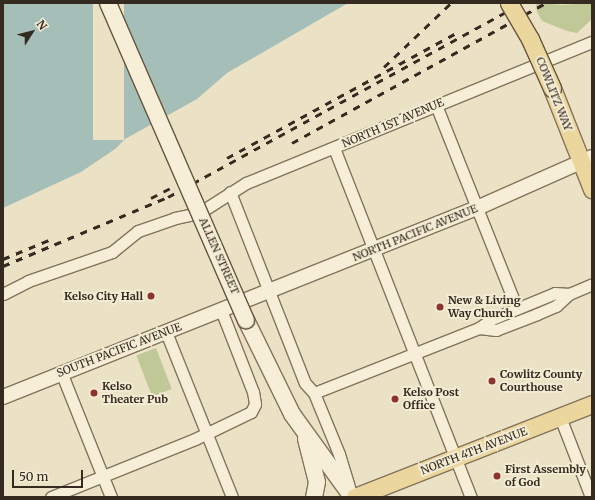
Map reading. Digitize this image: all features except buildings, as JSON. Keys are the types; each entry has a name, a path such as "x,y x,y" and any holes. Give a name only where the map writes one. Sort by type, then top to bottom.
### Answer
{"main road":[{"name":"ALLEN STREET","path":"108,3 246,320 281,395 304,431 332,466 353,497"},
{"name":"COWLITZ WAY","path":"509,3 530,39 586,159 592,189"},
{"name":"NORTH 4TH AVENUE","path":"353,497 456,459 592,404"},
{"path":"304,431 316,475 317,488 314,497"}],"street":[{"name":"NORTH 1ST AVENUE","path":"3,294 28,281 112,252 138,231 175,218 199,213 230,192 436,105 592,42"},
{"path":"436,105 517,309"},
{"path":"334,148 471,497"},
{"name":"NORTH PACIFIC AVENUE","path":"235,303 477,208 586,159"},
{"path":"230,192 305,383 314,393 340,454 353,497"},
{"path":"479,328 496,330 530,317 556,306 569,294 592,284"},
{"path":"314,393 479,328 492,319 555,293 569,294"},
{"name":"SOUTH PACIFIC AVENUE","path":"3,396 221,310 235,303"},
{"path":"51,497 246,416 253,408 253,392 221,310"},
{"path":"166,332 232,497"},
{"path":"61,372 110,497"},
{"path":"560,417 591,497"}],"green space":[{"path":"539,3 561,5 592,3 592,19 577,33 567,31 542,21 537,12 536,5"},
{"path":"156,348 172,389 152,397 136,356"}],"water":[{"path":"3,3 348,3 227,73 197,99 125,139 115,149 81,172 3,208"}],"pier":[{"path":"93,3 124,3 124,140 93,140"}],"railway":[{"path":"384,67 451,3"},
{"path":"3,266 168,197 523,3"},
{"path":"292,143 546,3"},
{"path":"227,158 460,31"},
{"path":"151,198 176,185"},
{"path":"3,259 49,240"}],"place":[{"name":"Kelso City Hall","path":"151,296"},
{"name":"New & Living Way Church","path":"440,307"},
{"name":"Cowlitz County Courthouse","path":"492,381"},
{"name":"Kelso Theater Pub","path":"94,393"},
{"name":"Kelso Post Office","path":"395,399"},
{"name":"First Assembly of God","path":"497,476"}]}
